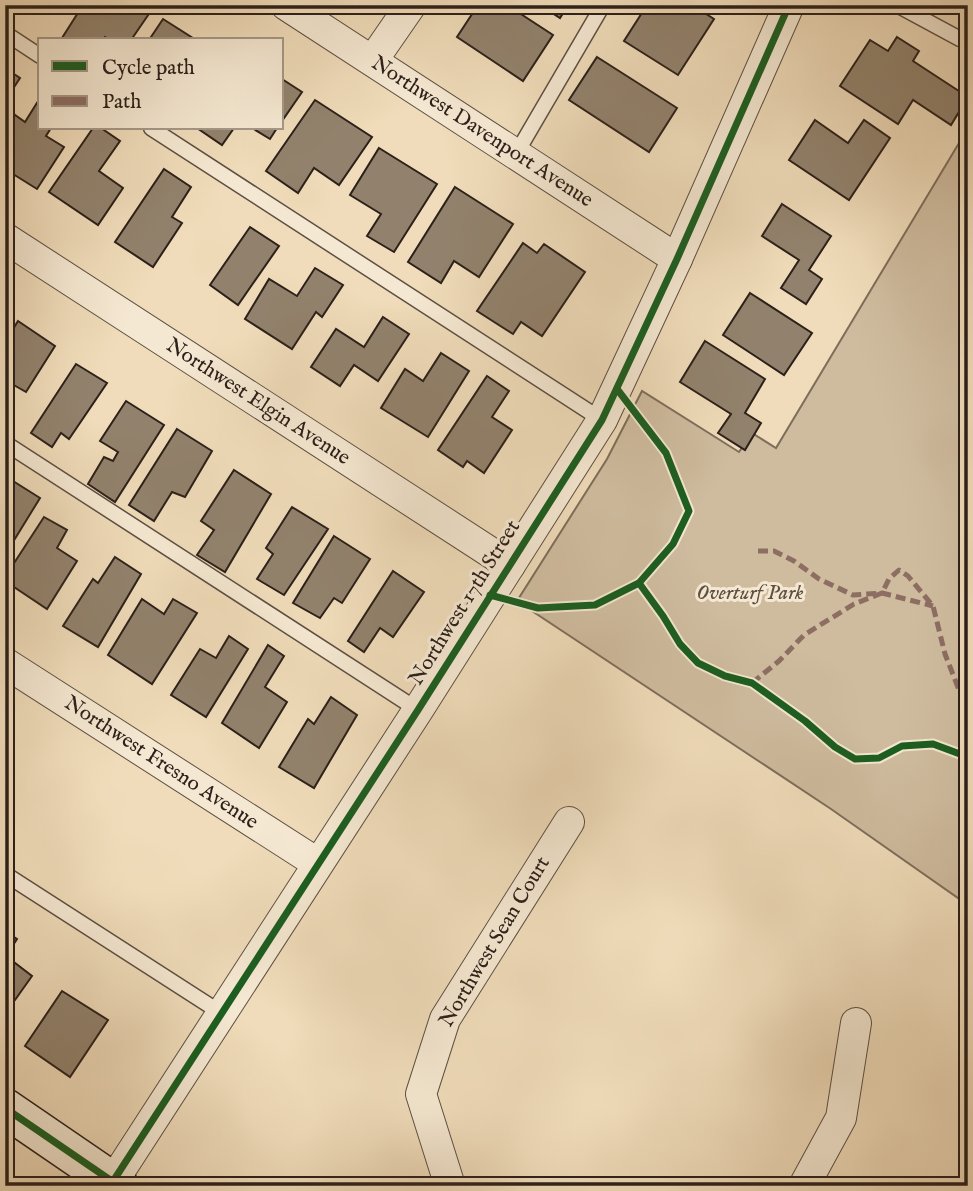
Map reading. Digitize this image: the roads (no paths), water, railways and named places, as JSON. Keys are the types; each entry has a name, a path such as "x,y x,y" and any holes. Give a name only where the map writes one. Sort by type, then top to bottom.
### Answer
{"street":[{"name":"Northwest Davenport Avenue","path":"286,5 677,260"},
{"path":"373,60 411,5"},
{"name":"Northwest 17th Street","path":"114,1184 602,420 677,260 789,5"},
{"name":"Northwest Elgin Avenue","path":"5,238 510,565"},
{"name":"Northwest Fresno Avenue","path":"5,663 317,863"},
{"name":"Northwest Sean Court","path":"450,1186 421,1094 444,1019 569,822"},
{"path":"804,1186 841,1118 856,1023"},
{"path":"5,1108 114,1184"}],"lane":[{"path":"516,154 603,5"},
{"path":"897,5 960,39 968,40"},
{"path":"5,33 38,55"},
{"path":"154,130 602,420"},
{"path":"5,443 418,710"},
{"path":"5,874 221,1013"}],"park label":[{"name":"Overturf Park","path":"750,593"}]}
